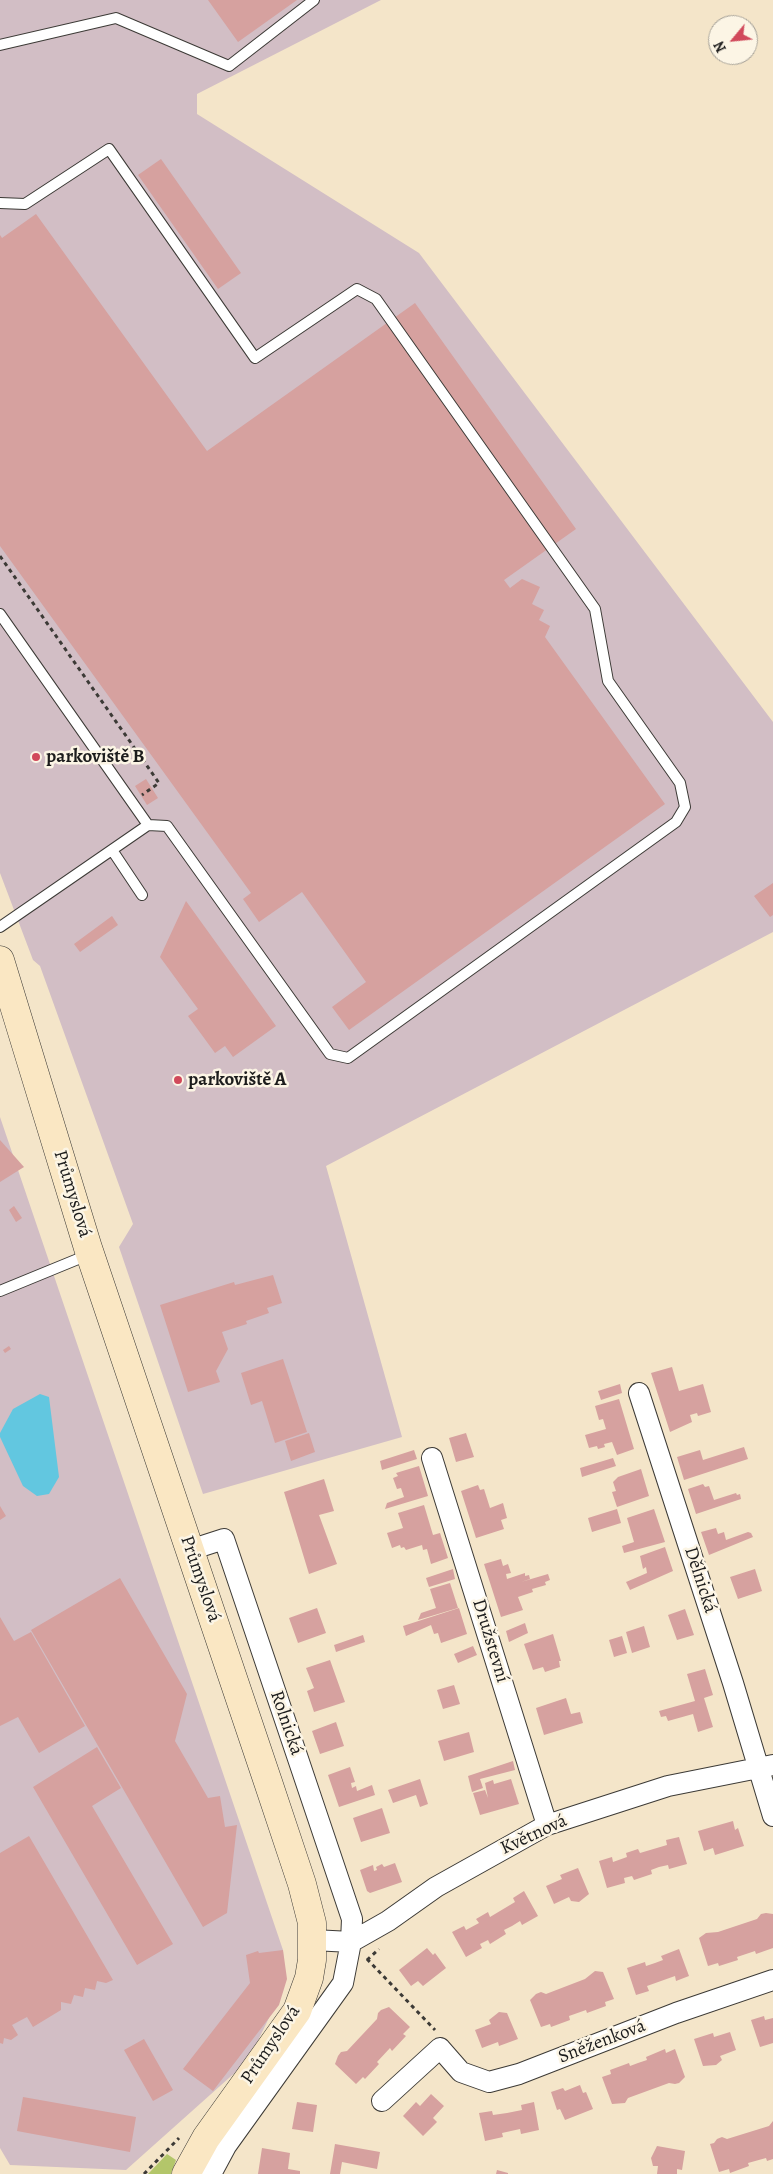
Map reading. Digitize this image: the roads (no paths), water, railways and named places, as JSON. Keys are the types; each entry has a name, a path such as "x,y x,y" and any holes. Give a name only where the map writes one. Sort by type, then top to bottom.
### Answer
{"main road":[{"name":"Průmyslová","path":"0,960 88,1248 310,1910 313,1940 309,1978 296,2011 206,2138 186,2174"}],"street":[{"name":"Dělnická","path":"639,1394 733,1683 766,1767 773,1816"},
{"name":"Družstevní","path":"432,1458 547,1825"},
{"name":"Rolnická","path":"190,1550 224,1539 352,1919 352,1942"},
{"name":"Květnová","path":"352,1942 388,1922 436,1887 547,1825 668,1786 766,1767"},
{"path":"211,2174 226,2146 343,1983 352,1942 313,1940"},
{"name":"Sněženková","path":"382,2101 440,2048 461,2072 489,2082 520,2074 676,2013 773,1980"}],"lane":[{"path":"0,45 116,18 229,66 314,0"},
{"path":"0,203 25,204 109,149 255,358 357,289 376,299 595,609 608,681 680,783 685,807 676,822 348,1058 330,1054 167,826 148,825 0,927"},
{"path":"0,614 148,825"},
{"path":"112,850 142,895"},
{"path":"0,1290 78,1259 88,1248"}],"water":[{"path":"40,1394 49,1397 59,1477 49,1494 37,1496 23,1486 0,1437 0,1433 13,1409"}],"place":[{"name":"parkoviště B","path":"36,757"},
{"name":"parkoviště A","path":"178,1080"}]}
